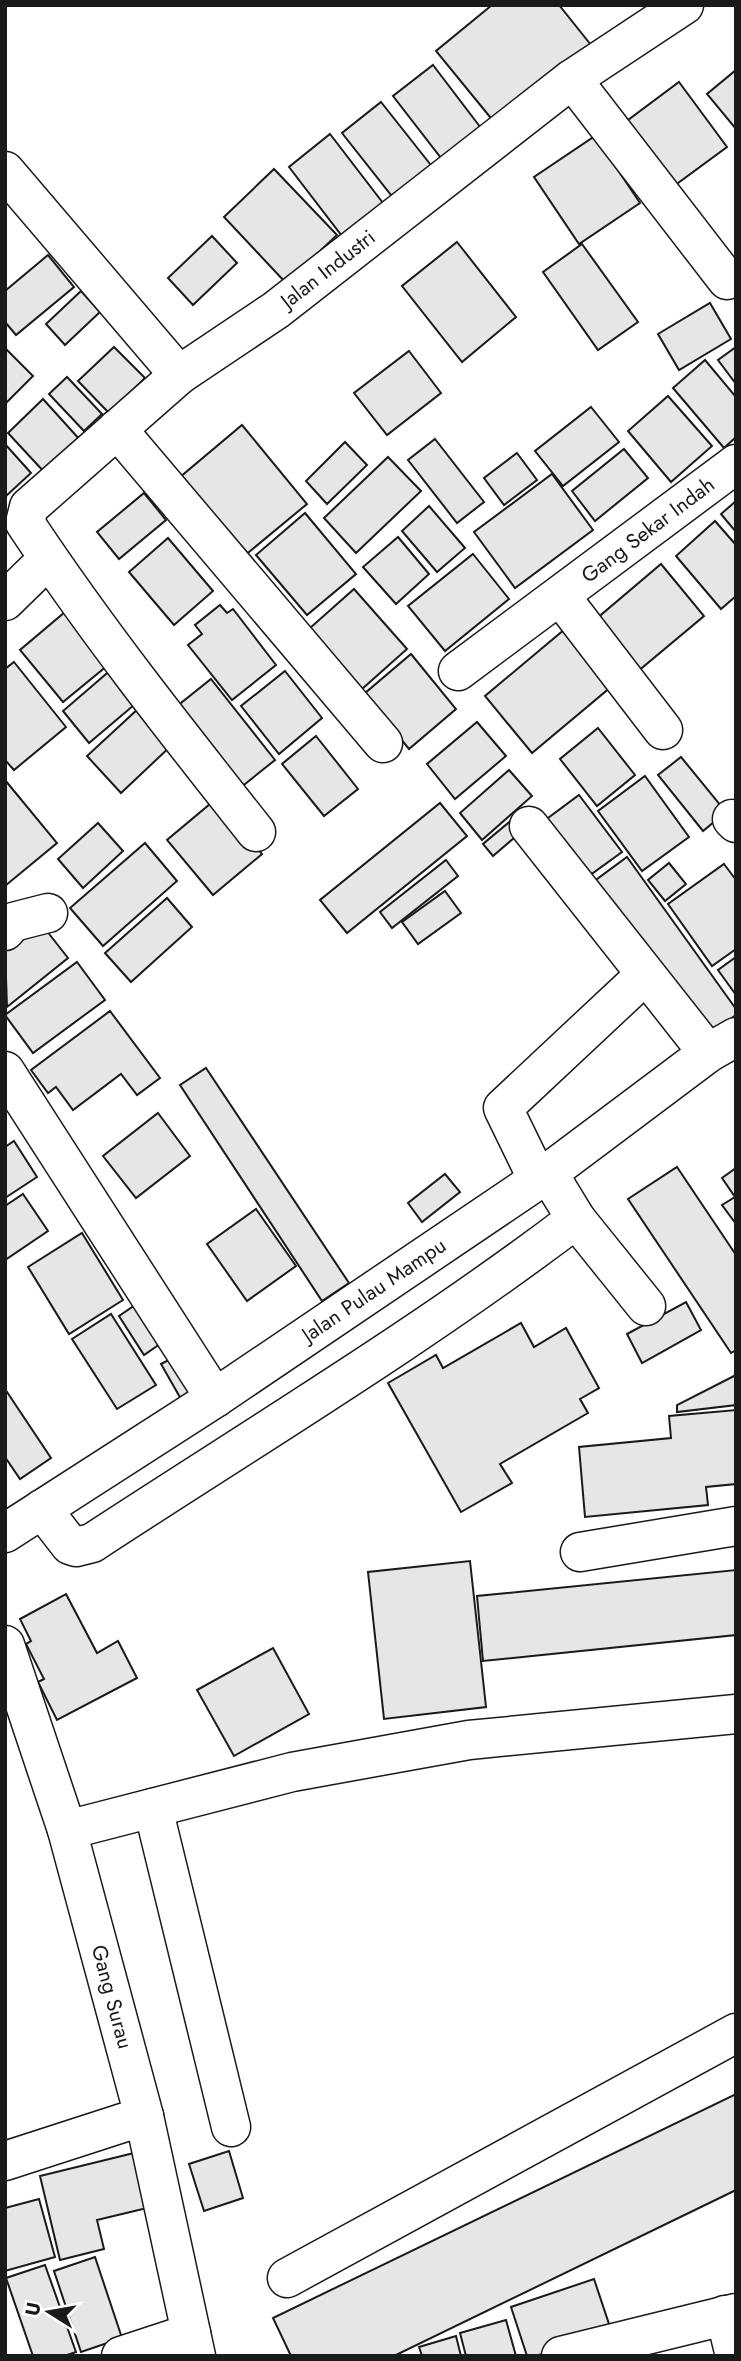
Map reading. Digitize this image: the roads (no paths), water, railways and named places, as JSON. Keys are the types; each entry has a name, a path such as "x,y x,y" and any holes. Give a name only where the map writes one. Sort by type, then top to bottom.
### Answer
{"street":[{"name":"Jalan Industri","path":"256,832 156,706 48,559 25,523 29,507 117,429 143,410 179,375 276,310 572,79 684,5"},
{"path":"572,79 727,281"},
{"path":"5,171 179,375"},
{"path":"117,429 383,743"},
{"name":"Gang Sekar Indah","path":"458,671 561,597 736,464"},
{"path":"5,601 48,559"},
{"path":"561,597 663,730"},
{"path":"529,826 645,975 722,1045"},
{"path":"645,975 503,1108 543,1177 646,1306"},
{"name":"Jalan Pulau Mampu","path":"5,1533 215,1398 543,1177 722,1045"},
{"path":"5,1070 215,1398"},
{"path":"42,1509 70,1545 76,1547 92,1543 523,1259 576,1219"},
{"path":"346,1309 378,1356"},
{"path":"580,1552 736,1527"},
{"name":"Gang Surau","path":"5,1646 67,1830 144,2116 194,2344"},
{"path":"67,1830 292,1772 469,1740 736,1714"},
{"path":"153,1808 231,2127"},
{"path":"287,2278 736,2033"},
{"path":"5,2161 144,2116"},
{"path":"569,2355 730,2314 735,2356"},
{"path":"121,2356 194,2344"}]}
